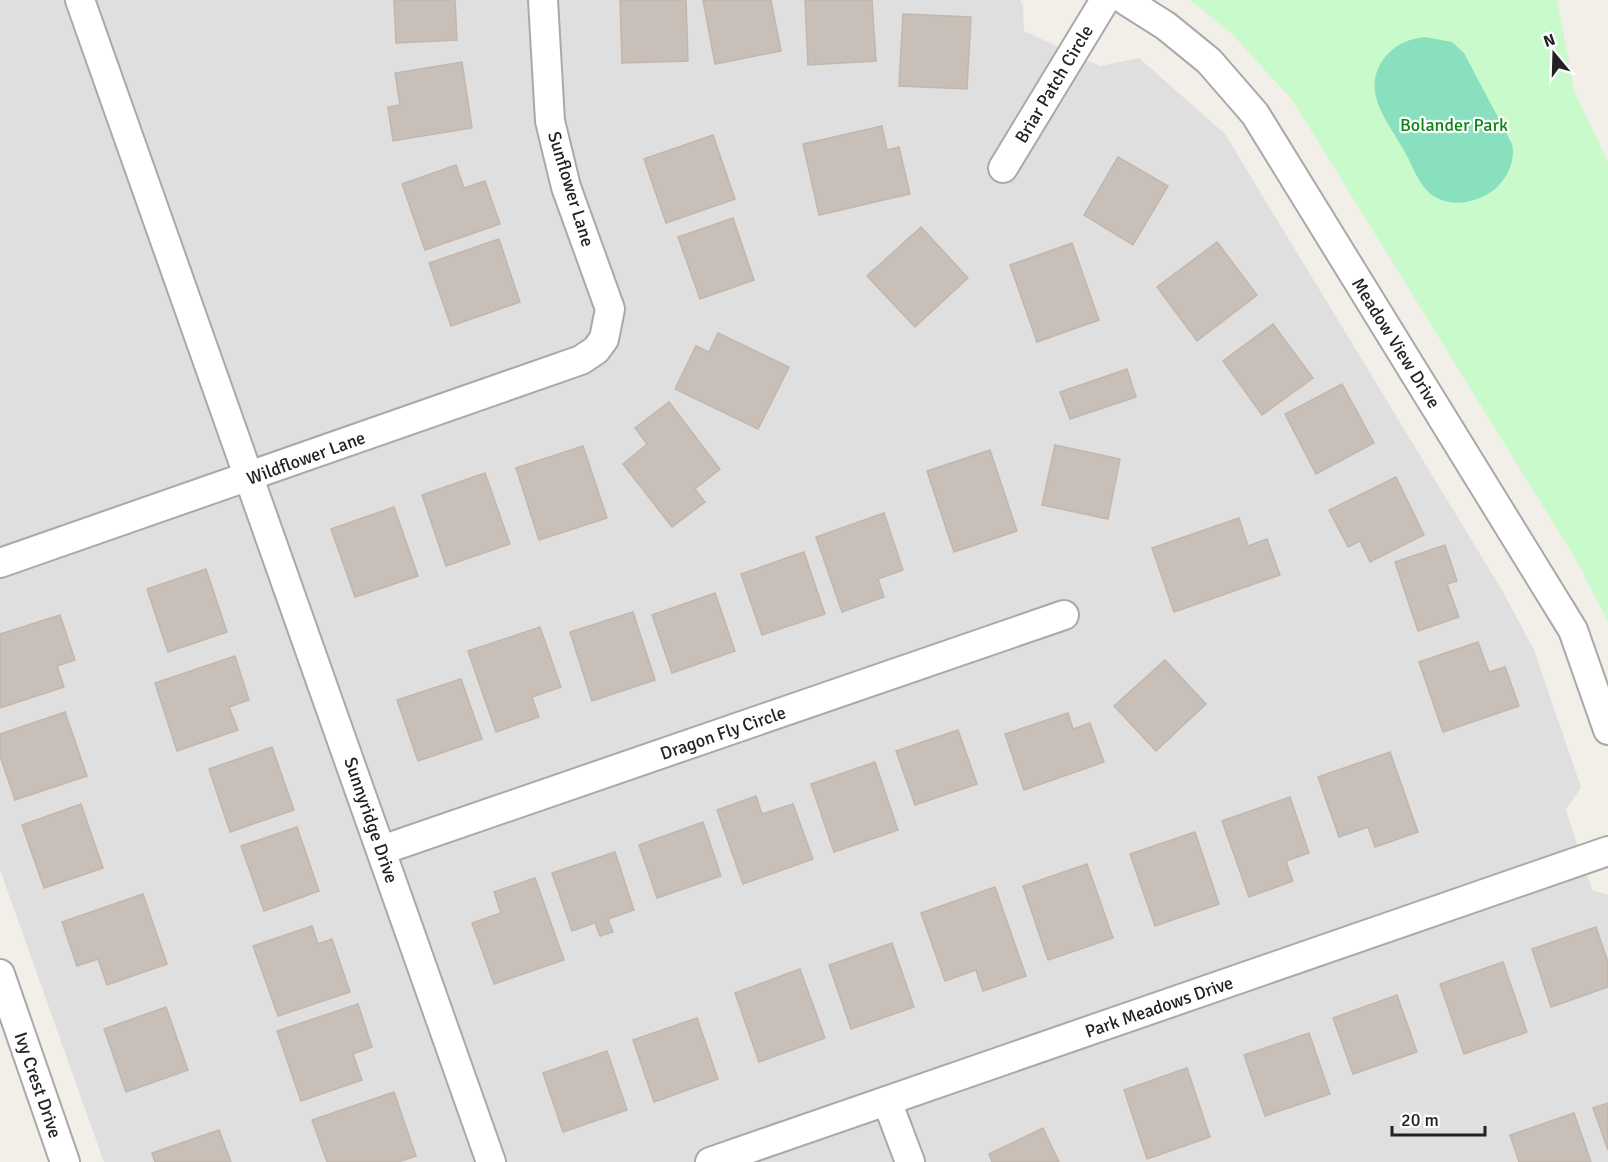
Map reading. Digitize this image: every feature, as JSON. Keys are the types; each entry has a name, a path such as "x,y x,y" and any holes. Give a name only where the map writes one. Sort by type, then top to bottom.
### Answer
{"street":[{"name":"Sunnyridge Drive","path":"80,0 491,1162"},
{"name":"Sunflower Lane","path":"543,0 550,121 566,187 610,309 604,339"},
{"name":"Briar Patch Circle","path":"1003,168 1105,0"},
{"name":"Meadow View Drive","path":"1125,0 1166,26 1209,61 1255,114 1573,630 1608,730"},
{"name":"Wildflower Lane","path":"0,563 581,360 596,350 604,339"},
{"name":"Dragon Fly Circle","path":"382,850 1064,615"},
{"name":"Park Meadows Drive","path":"710,1162 1608,851"},
{"name":"Ivy Crest Drive","path":"0,974 65,1162"},
{"path":"887,1101 910,1162"}],"shaded area":[{"path":"0,0 1020,0 1023,5 1024,31 1100,66 1139,58 1225,134 1503,592 1534,650 1581,787 1566,810 1592,890 1608,895 1608,1162 104,1162 0,870"}],"green space":[{"name":"Bolander Park","path":"1190,0 1557,0 1575,93 1608,162 1608,622 1578,563 1293,101 1231,33"},
{"path":"1425,37 1452,42 1464,53 1512,144 1512,163 1503,180 1489,194 1474,200 1450,202 1435,197 1425,188 1384,117 1375,94 1378,70 1385,57 1403,43"}],"building":[{"path":"394,0 455,0 457,40 396,43"},
{"path":"620,0 686,0 688,61 622,63"},
{"path":"703,0 771,0 781,51 715,64"},
{"path":"805,0 872,0 876,61 808,65"},
{"path":"903,14 971,17 967,89 899,86"},
{"path":"462,62 472,128 393,141 388,107 400,105 395,73"},
{"path":"882,126 887,150 899,147 910,194 819,215 803,144"},
{"path":"713,135 735,199 666,223 644,159"},
{"path":"1118,157 1168,186 1133,245 1084,215"},
{"path":"456,165 464,188 485,181 500,224 425,250 402,184"},
{"path":"733,218 754,280 700,299 678,237"},
{"path":"921,227 968,278 915,327 867,276"},
{"path":"499,239 520,302 451,326 429,263"},
{"path":"1217,242 1257,295 1197,341 1157,287"},
{"path":"1072,243 1099,320 1037,342 1010,265"},
{"path":"1273,324 1313,378 1262,415 1223,361"},
{"path":"718,333 789,367 758,429 675,389 696,346 709,352"},
{"path":"1127,369 1136,397 1070,419 1060,392"},
{"path":"1342,384 1374,443 1316,474 1285,414"},
{"path":"669,402 720,469 695,489 705,502 672,527 623,464 647,444 635,428"},
{"path":"1055,445 1120,459 1108,519 1042,505"},
{"path":"583,446 607,518 539,540 516,468"},
{"path":"990,450 1017,531 954,552 927,471"},
{"path":"485,473 510,544 446,566 422,495"},
{"path":"1396,477 1424,535 1370,562 1360,541 1348,547 1329,510"},
{"path":"394,507 418,576 355,597 331,529"},
{"path":"884,513 903,570 878,579 884,597 842,612 816,537"},
{"path":"1239,518 1248,546 1267,539 1280,575 1174,612 1152,548"},
{"path":"1445,545 1457,581 1447,584 1459,617 1418,631 1395,562"},
{"path":"804,552 825,614 762,635 741,574"},
{"path":"206,569 227,632 168,652 147,589"},
{"path":"715,593 735,651 672,673 652,615"},
{"path":"633,612 655,680 592,701 570,632"},
{"path":"60,615 75,660 57,666 64,687 0,708 0,634"},
{"path":"540,627 561,687 532,697 539,717 496,732 468,651"},
{"path":"1478,642 1489,672 1505,667 1519,706 1443,732 1419,662"},
{"path":"235,656 249,700 229,707 238,730 177,751 155,683"},
{"path":"1165,660 1206,704 1156,751 1114,706"},
{"path":"461,679 482,739 418,761 397,700"},
{"path":"65,712 87,776 15,800 0,756 0,734"},
{"path":"1068,713 1073,729 1090,723 1104,762 1024,790 1005,734"},
{"path":"958,730 977,784 915,805 896,751"},
{"path":"272,747 294,810 230,832 209,769"},
{"path":"1390,752 1418,832 1375,847 1368,827 1339,837 1318,777"},
{"path":"875,762 898,830 834,852 811,784"},
{"path":"756,796 762,814 793,804 813,859 743,884 717,810"},
{"path":"1290,797 1309,853 1286,861 1293,881 1249,897 1222,821"},
{"path":"81,804 103,868 44,888 22,825"},
{"path":"703,822 721,876 657,898 639,845"},
{"path":"297,827 319,891 264,911 241,846"},
{"path":"1195,832 1219,904 1155,926 1130,854"},
{"path":"615,852 634,910 608,919 613,932 600,936 595,923 572,931 552,873"},
{"path":"1087,864 1113,938 1048,960 1023,886"},
{"path":"535,878 564,960 494,984 472,923 501,913 494,892"},
{"path":"995,887 1026,976 983,991 976,970 945,981 921,913"},
{"path":"143,894 167,964 107,985 98,959 77,966 62,922"},
{"path":"312,926 318,944 332,939 350,992 278,1016 253,946"},
{"path":"1596,927 1608,962 1608,987 1551,1007 1532,949"},
{"path":"892,943 914,1007 851,1029 829,965"},
{"path":"1503,962 1527,1032 1464,1054 1440,984"},
{"path":"800,969 825,1038 759,1062 735,993"},
{"path":"1397,995 1417,1052 1353,1074 1333,1018"},
{"path":"358,1004 372,1047 353,1054 362,1080 301,1101 277,1031"},
{"path":"166,1007 188,1070 126,1092 104,1029"},
{"path":"697,1018 718,1079 654,1102 633,1040"},
{"path":"1309,1033 1330,1094 1265,1116 1244,1055"},
{"path":"607,1051 627,1110 563,1132 543,1073"},
{"path":"1187,1068 1210,1137 1147,1159 1124,1090"},
{"path":"394,1092 416,1156 398,1162 327,1162 312,1120"},
{"path":"1608,1103 1608,1150 1593,1108"},
{"path":"1574,1113 1591,1162 1519,1162 1510,1135"},
{"path":"1043,1128 1059,1162 992,1162 989,1154"},
{"path":"219,1130 231,1162 155,1162 152,1153"}]}
